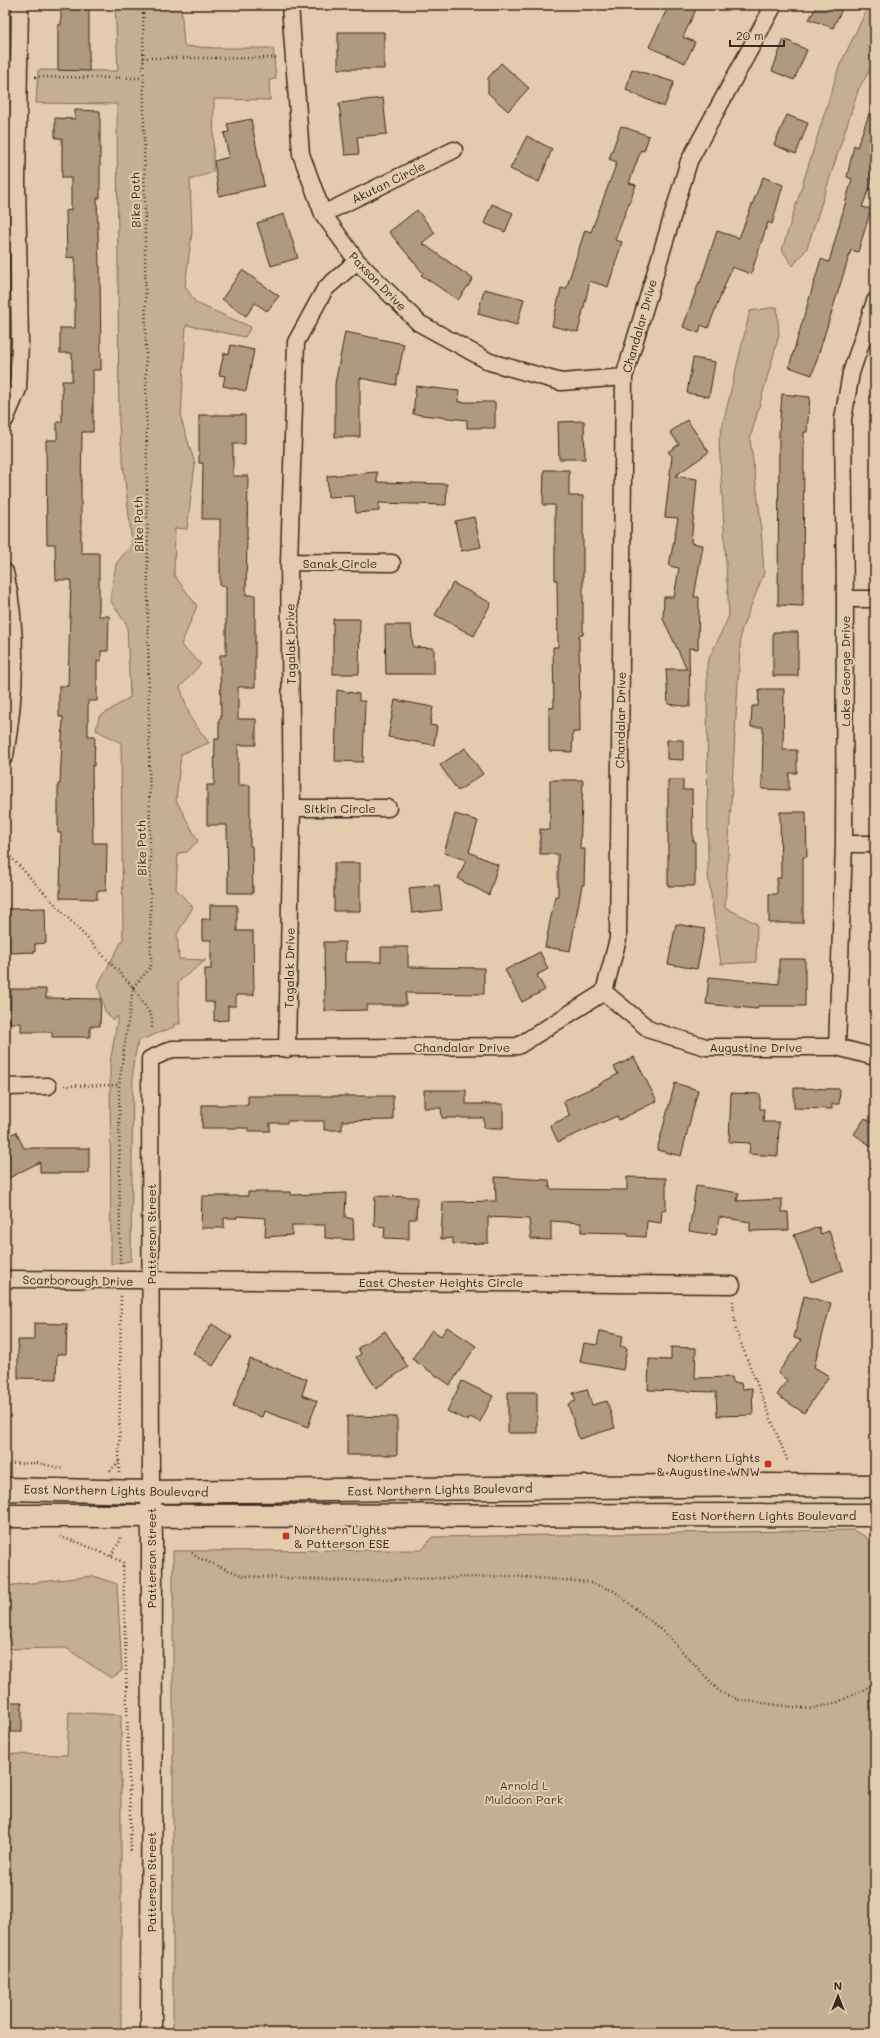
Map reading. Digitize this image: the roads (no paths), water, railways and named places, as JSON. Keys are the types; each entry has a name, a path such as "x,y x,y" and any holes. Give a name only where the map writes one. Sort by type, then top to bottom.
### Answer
{"main road":[{"name":"East Northern Lights Boulevard","path":"5,1489 151,1492 765,1485 875,1486"},
{"name":"East Northern Lights Boulevard","path":"5,1516 875,1515"}],"street":[{"path":"5,420 18,389 20,350 17,183 20,5"},
{"name":"Paxson Drive","path":"290,5 300,154 323,214 357,261 419,323 490,362 561,382 624,377"},
{"name":"Chandalar Drive","path":"150,1059 172,1049 518,1046 604,992 618,938 624,377 689,161 774,5"},
{"name":"Akutan Circle","path":"323,214 454,150"},
{"name":"Tagalak Drive","path":"287,1049 292,808 289,562 296,342 325,289 357,261"},
{"name":"Lake George Drive","path":"837,1047 844,844 845,599 843,419 851,373 875,301"},
{"name":"Sanak Circle","path":"289,562 392,563"},
{"path":"5,572 11,598 15,663 12,711 5,756"},
{"path":"845,599 875,599"},
{"name":"Sitkin Circle","path":"292,808 388,808"},
{"path":"844,844 875,844"},
{"name":"Augustine Drive","path":"604,992 650,1030 706,1047 837,1047 875,1058"},
{"name":"Patterson Street","path":"150,1059 152,1516 151,2033"},
{"path":"5,1087 48,1086"},
{"name":"Scarborough Drive","path":"5,1279 151,1281"},
{"name":"East Chester Heights Circle","path":"151,1281 732,1284"}],"place":[{"name":"Northern Lights & Augustine WNW","path":"768,1464"},
{"name":"Northern Lights & Patterson ESE","path":"286,1536"}],"park label":[{"name":"Arnold L Muldoon Park","path":"524,1792"}]}
